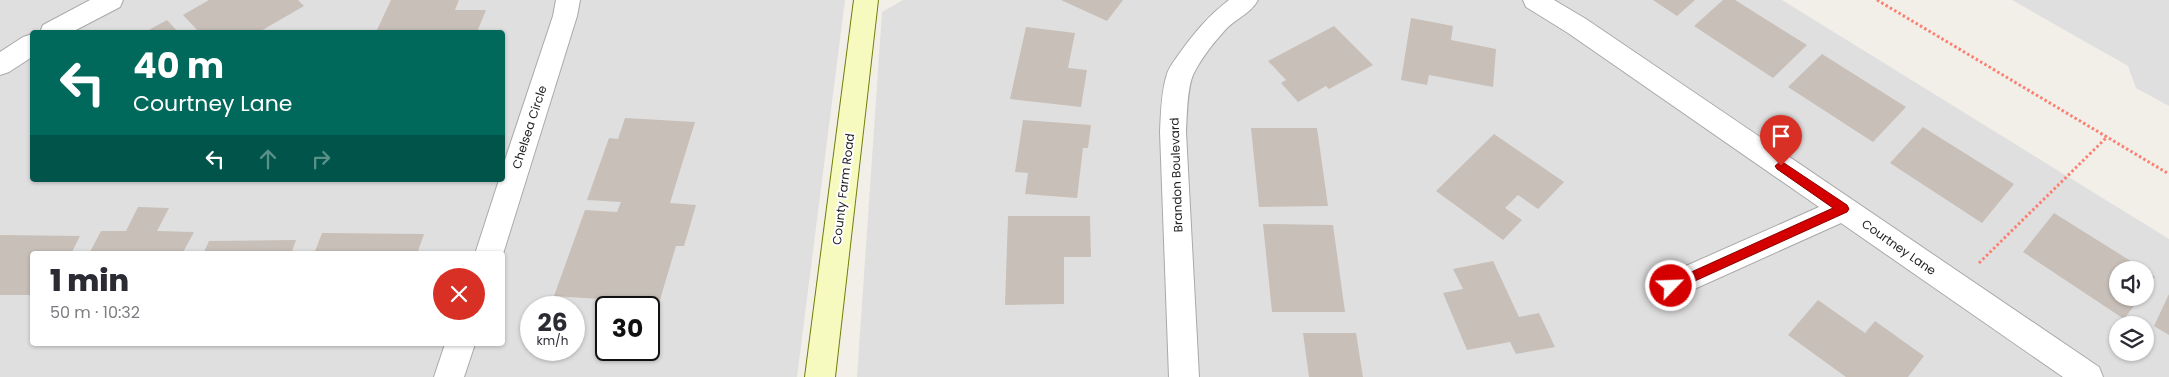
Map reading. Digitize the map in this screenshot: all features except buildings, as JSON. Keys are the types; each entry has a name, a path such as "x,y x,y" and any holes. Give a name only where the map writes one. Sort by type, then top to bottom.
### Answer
{"main road":[{"name":"County Farm Road","path":"820,377 866,0"}],"street":[{"path":"56,30 111,0"},
{"name":"Chelsea Circle","path":"489,251 565,16 568,0"},
{"name":"Brandon Boulevard","path":"1184,377 1173,132 1180,74 1203,39 1219,21 1246,0"},
{"name":"Courtney Lane","path":"1535,0 1577,26 2088,377"},
{"path":"0,65 30,45"},
{"path":"1671,286 1843,209"},
{"path":"449,377 459,346"}],"path":[{"path":"1878,0 2169,174"},
{"path":"1955,286 2107,137"}],"shaded area":[{"path":"0,0 845,0 797,377 0,377"},
{"path":"903,0 1782,0 2169,239 2169,377 857,377 882,12"},
{"path":"2012,0 2169,0 2169,106 2136,88 2128,66"}],"route":[{"path":"1671,286 1843,209 1781,166"}]}
